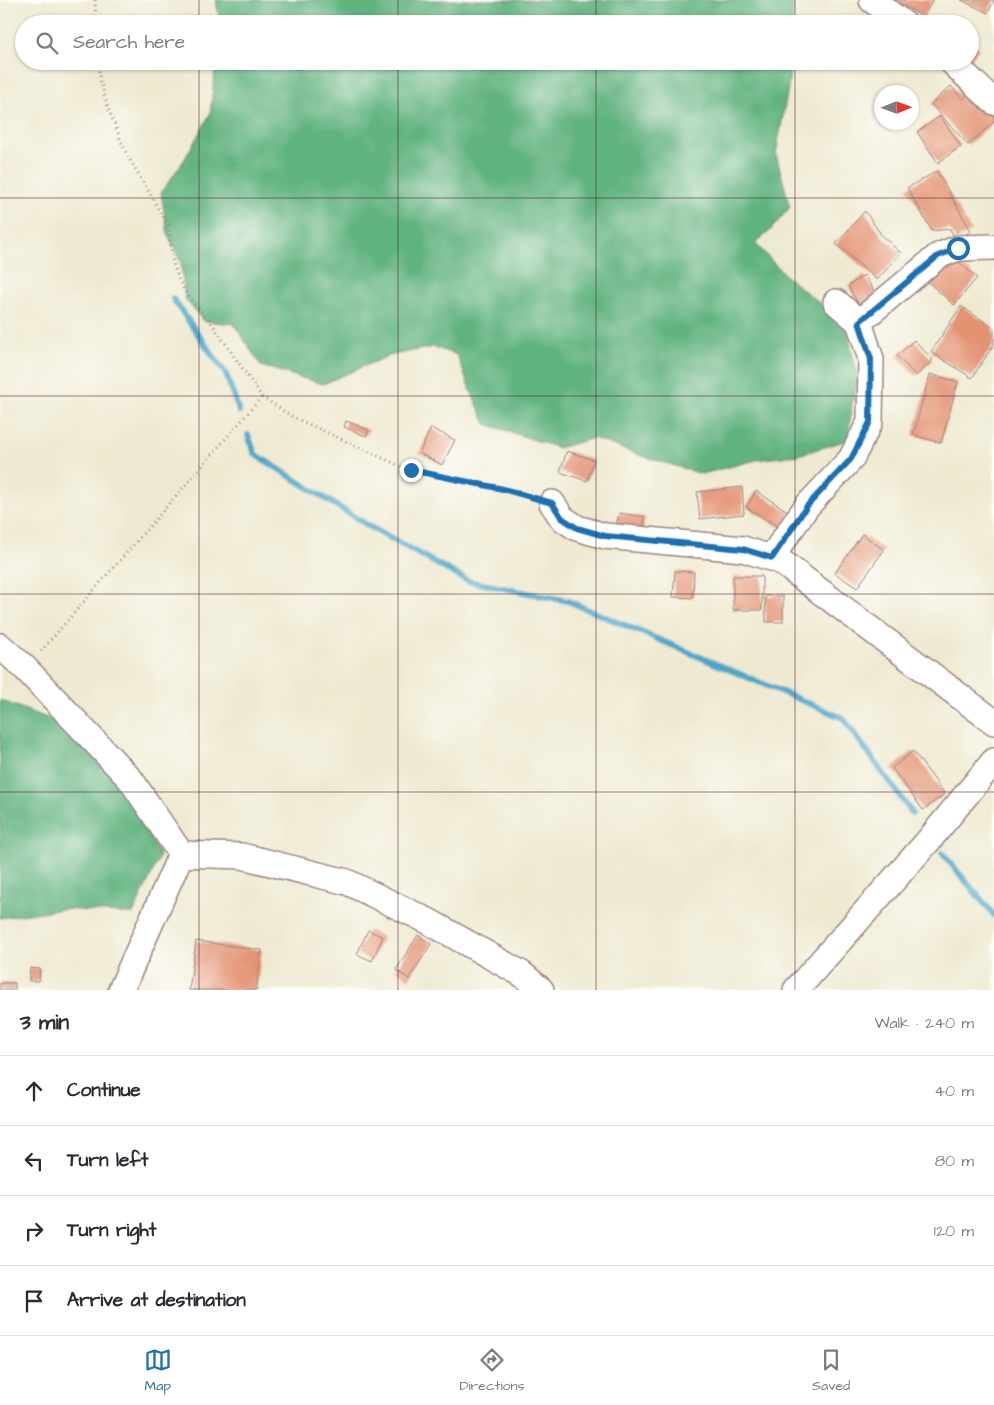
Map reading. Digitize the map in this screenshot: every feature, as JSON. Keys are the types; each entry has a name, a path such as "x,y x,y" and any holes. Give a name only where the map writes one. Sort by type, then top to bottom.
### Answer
{"street":[{"path":"872,0 892,15"},
{"path":"961,70 994,102"},
{"path":"859,322 938,256 958,248 994,247"},
{"path":"772,558 807,506 851,459 870,422 871,359 859,322 836,302"},
{"path":"552,503 562,518 577,528 605,536 743,549 772,558 834,601 994,722"},
{"path":"0,646 25,668 131,780 180,854"},
{"path":"796,990 929,840 994,761"},
{"path":"121,990 180,854"},
{"path":"180,854 242,856 347,882 428,922 522,974 541,990"}],"path":[{"path":"95,0 96,15"},
{"path":"99,70 108,108 125,150 168,225 174,263 179,280 189,298 210,321 262,397 293,417 411,470 503,489 552,503"},
{"path":"25,668 262,397"}],"green space":[{"path":"216,0 788,0 793,3 792,15 218,15"},
{"path":"215,70 790,70 776,154 790,207 769,232 755,243 787,277 846,324 858,380 852,404 848,440 798,455 756,460 702,474 642,456 593,438 559,448 486,424 457,355 433,347 388,356 323,384 261,366 234,324 203,321 185,299 181,263 168,235 161,193 184,160 210,114"},
{"path":"0,700 68,726 110,764 160,856 133,914 63,909 0,918"}],"building":[{"path":"895,0 933,0 924,15 920,15"},
{"path":"961,0 994,0 988,13"},
{"path":"951,86 963,99 972,91 994,115 994,122 968,145 931,104"},
{"path":"940,116 961,146 938,163 917,132"},
{"path":"937,171 971,231 956,240 950,229 932,231 907,188"},
{"path":"865,211 882,236 901,253 877,280 836,244"},
{"path":"957,260 977,278 954,305 928,282 941,267"},
{"path":"864,275 879,299 862,310 848,286"},
{"path":"961,306 994,328 994,344 972,378 931,352"},
{"path":"914,340 933,360 916,376 897,356"},
{"path":"930,374 958,382 941,443 913,435"},
{"path":"346,421 369,430 366,436 344,427"},
{"path":"431,428 455,440 442,465 419,453"},
{"path":"567,451 594,460 587,481 560,472"},
{"path":"742,487 744,514 700,519 697,492"},
{"path":"756,491 794,515 785,531 746,507"},
{"path":"619,513 645,517 643,532 616,528"},
{"path":"862,534 884,550 857,588 835,573"},
{"path":"675,571 694,572 693,598 673,597"},
{"path":"733,576 762,576 762,610 733,610"},
{"path":"765,596 783,596 783,622 766,622"},
{"path":"913,751 945,794 923,810 892,768"},
{"path":"368,930 383,937 372,961 357,954"},
{"path":"418,935 431,944 409,979 396,970"},
{"path":"196,941 262,950 256,990 189,990"},
{"path":"30,968 40,969 39,981 29,981"},
{"path":"0,983 15,983 15,990 0,990"}],"waterway":[{"path":"173,299 226,374 239,411"},
{"path":"248,435 255,454 372,528 468,581 568,601 843,718 912,813"},
{"path":"942,853 994,915"}],"route":[{"path":"411,470 503,489 552,503 562,518 577,528 605,536 743,549 772,558 807,506 851,459 870,422 871,359 859,322 938,256 958,248"}]}
